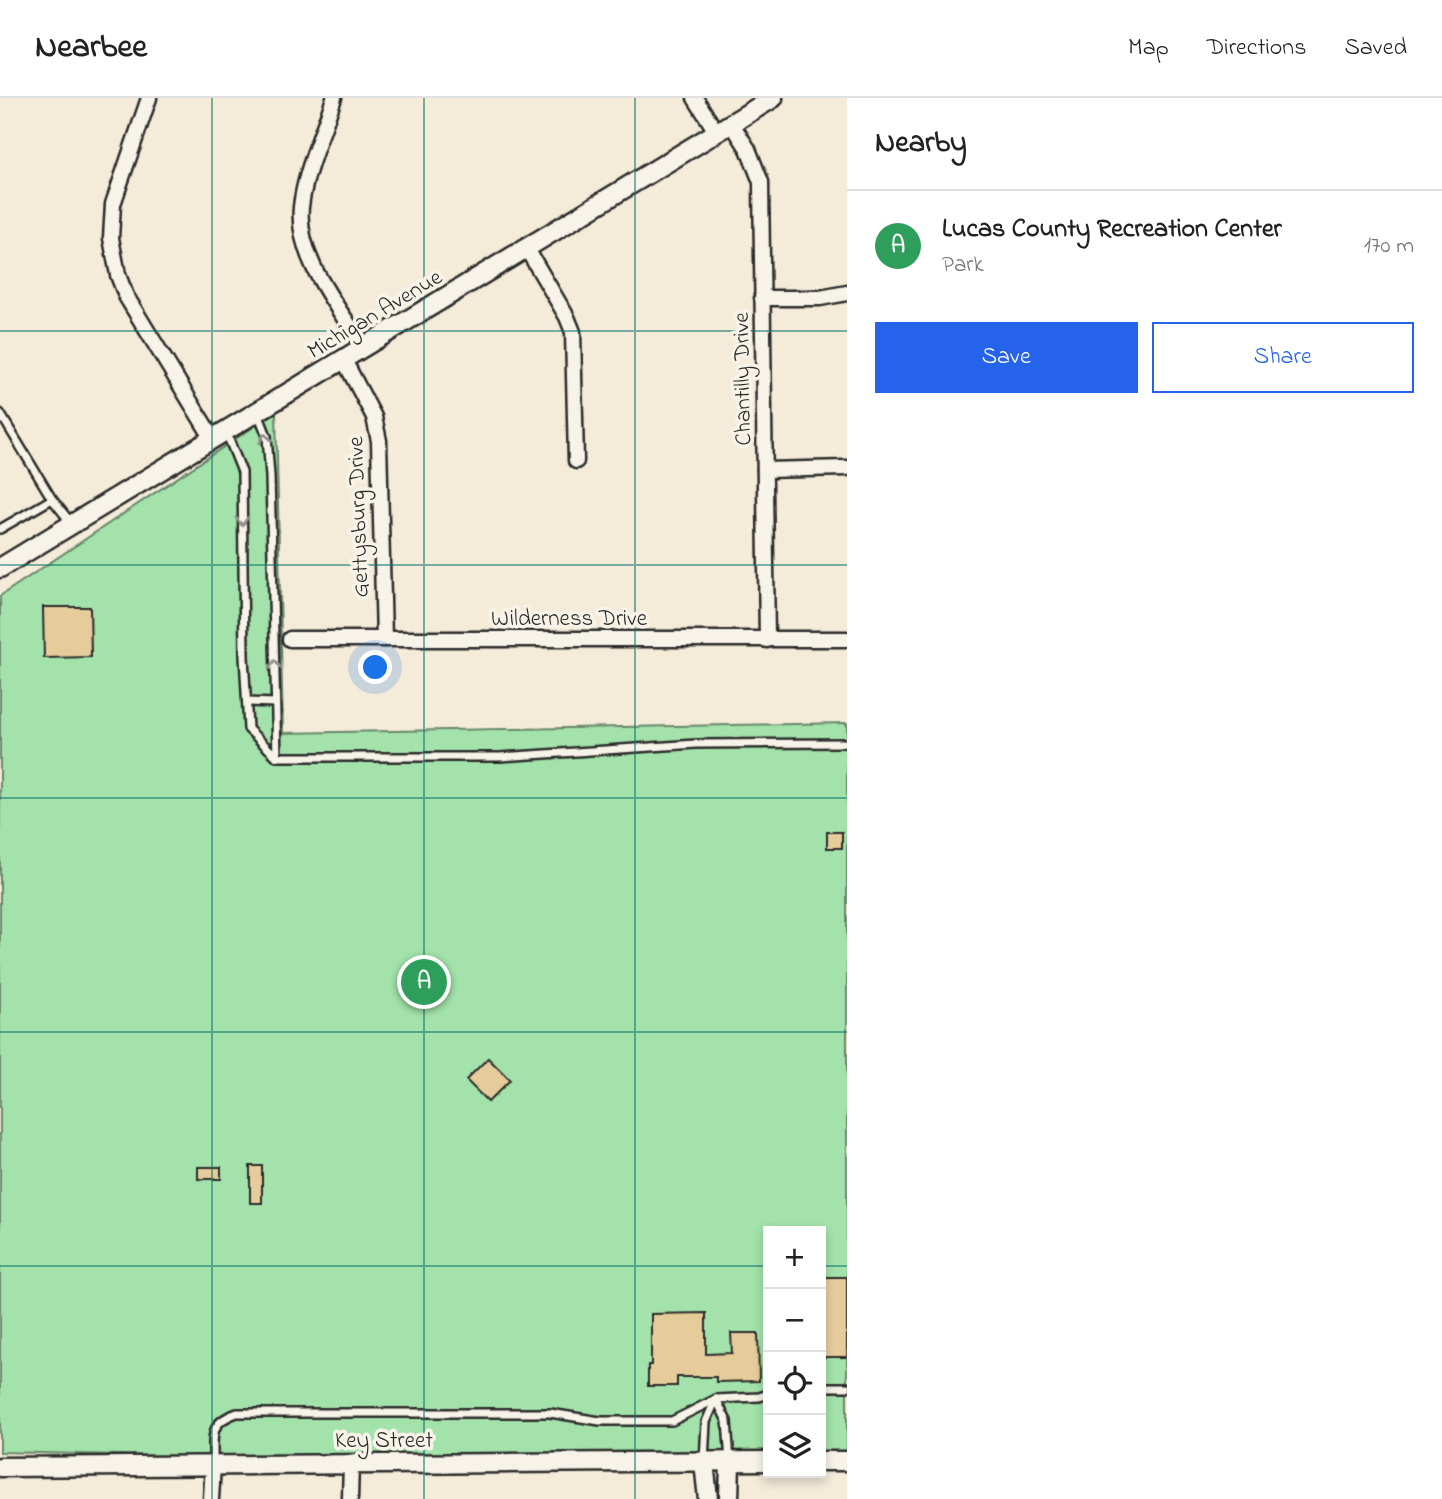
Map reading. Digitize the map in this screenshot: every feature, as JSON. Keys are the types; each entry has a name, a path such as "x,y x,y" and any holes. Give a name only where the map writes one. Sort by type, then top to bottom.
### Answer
{"street":[{"path":"149,98 113,204 111,239 118,275 126,296 219,435"},
{"path":"334,98 305,186 301,225 308,254 316,271 364,348"},
{"name":"Chantilly Drive","path":"695,98 724,129 748,149 761,182 767,640"},
{"name":"Michigan Avenue","path":"0,568 773,98"},
{"path":"527,249 573,332 576,461"},
{"path":"762,298 820,298 847,293"},
{"name":"Gettysburg Drive","path":"344,360 374,416 379,441 384,639"},
{"path":"765,470 847,468"},
{"name":"Wilderness Drive","path":"290,639 847,639"},
{"path":"729,1499 730,1461"},
{"name":"Key Street","path":"0,1467 763,1461"},
{"path":"826,1461 847,1461"},
{"path":"705,1462 708,1499"},
{"path":"350,1499 351,1463"},
{"path":"211,1499 213,1465"}],"lane":[{"path":"257,412 267,436 270,476 277,757"},
{"path":"0,413 52,499 73,524"},
{"path":"219,435 242,472 248,729 277,757 500,757 696,744 847,743"},
{"path":"0,529 52,499"},
{"path":"247,702 275,703"},
{"path":"826,1387 847,1387"},
{"path":"213,1465 214,1428 222,1418 237,1413 550,1413 600,1421 672,1421 716,1399 763,1396"},
{"path":"716,1399 727,1421 730,1461"},
{"path":"705,1462 706,1422 716,1399"}],"green space":[{"path":"276,412 283,733 847,723 847,1452 826,1452 826,1226 763,1226 763,1453 241,1458 0,1452 0,596"}],"building":[{"path":"43,607 90,607 91,657 44,658"},
{"path":"827,832 842,832 842,848 827,848"},
{"path":"488,1058 510,1080 488,1102 466,1080"},
{"path":"250,1166 262,1166 262,1203 250,1203"},
{"path":"198,1167 221,1167 221,1179 198,1179"},
{"path":"826,1277 847,1277 847,1357 826,1357"},
{"path":"706,1313 706,1354 732,1353 731,1333 758,1333 759,1381 716,1382 716,1377 677,1377 677,1386 648,1386 648,1365 651,1365 651,1314"}],"place":[{"name":"Lucas County Recreation Center","path":"424,982"}]}
